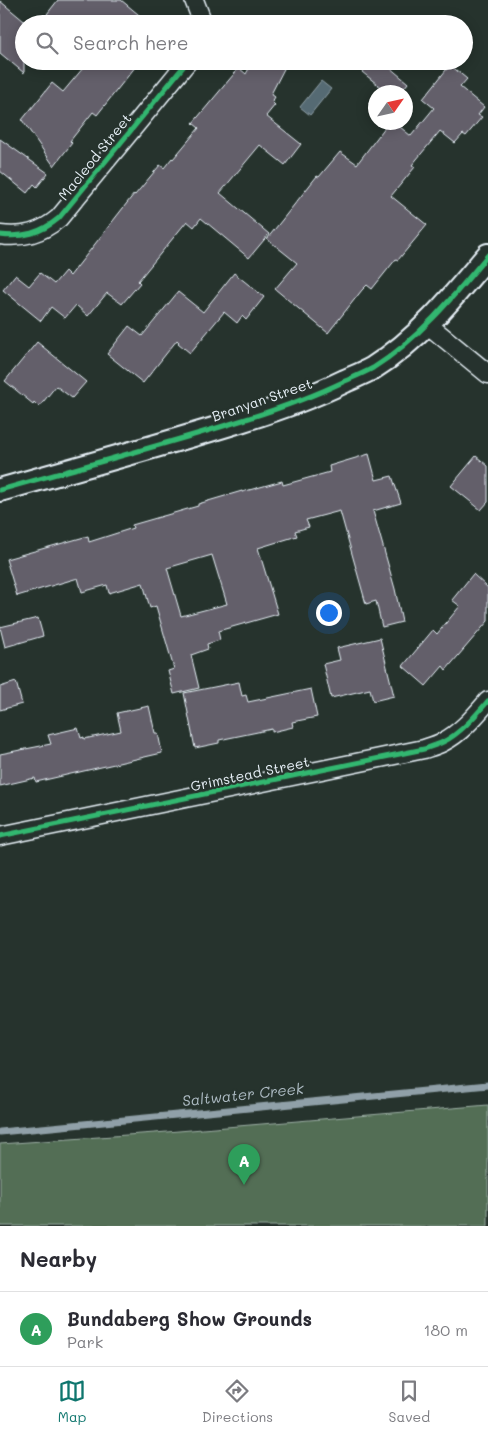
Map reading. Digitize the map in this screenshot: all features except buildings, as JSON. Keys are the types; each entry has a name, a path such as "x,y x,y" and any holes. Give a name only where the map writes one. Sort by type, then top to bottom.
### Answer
{"street":[{"path":"194,0 200,15"},
{"name":"Macleod Street","path":"0,236 32,234 43,230 59,218 181,70"},
{"name":"Branyan Street","path":"0,490 271,411 328,389 372,369 427,324 460,289 488,255"},
{"path":"427,324 488,374"},
{"name":"Grimstead Street","path":"0,836 424,749 444,741 461,729 476,716 488,701"}],"green space":[{"path":"488,1105 488,1226 0,1226 0,1144"}],"water":[{"path":"321,81 331,89 310,115 300,107"}],"waterway":[{"name":"Saltwater Creek","path":"0,1132 488,1085"}],"cycle path":[{"path":"0,235 16,236 38,231 59,218 181,70"},
{"path":"0,490 256,416 333,387 366,372 389,357 420,331 449,301 488,255"},
{"path":"0,836 424,749 443,742 456,734 488,701"}],"place":[{"name":"Bundaberg Show Grounds","path":"244,1185"}]}
